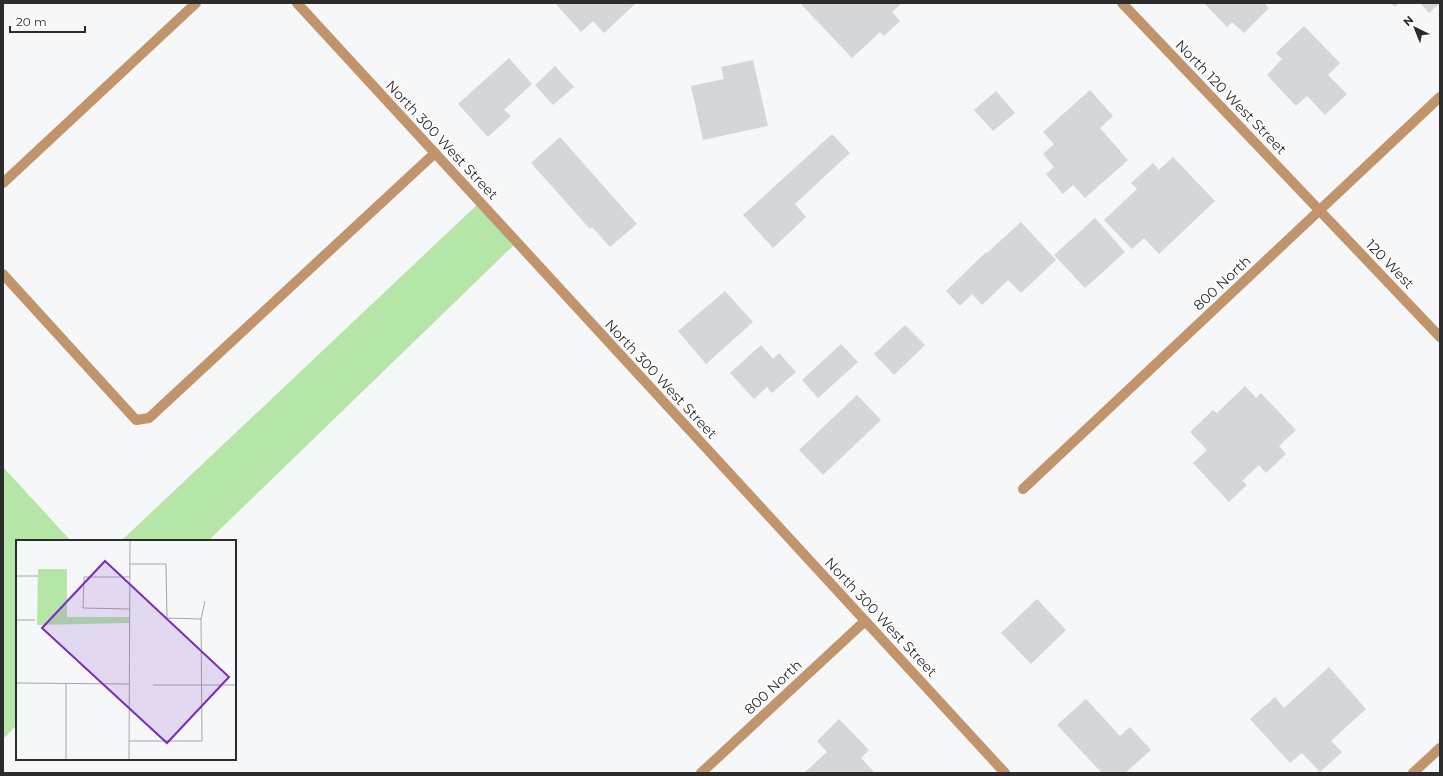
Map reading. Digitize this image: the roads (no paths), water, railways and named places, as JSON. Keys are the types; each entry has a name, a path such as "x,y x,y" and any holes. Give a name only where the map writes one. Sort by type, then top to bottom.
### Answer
{"street":[{"path":"3,183 196,3"},
{"name":"North 300 West Street","path":"297,3 1005,773"},
{"name":"North 120 West Street","path":"1122,3 1319,211"},
{"name":"800 North","path":"1023,489 1440,97"},
{"path":"3,274 136,420 150,418 435,153"},
{"name":"120 West","path":"1319,211 1440,337"},
{"name":"800 North","path":"701,773 865,621"},
{"path":"1413,773 1440,748"}]}
